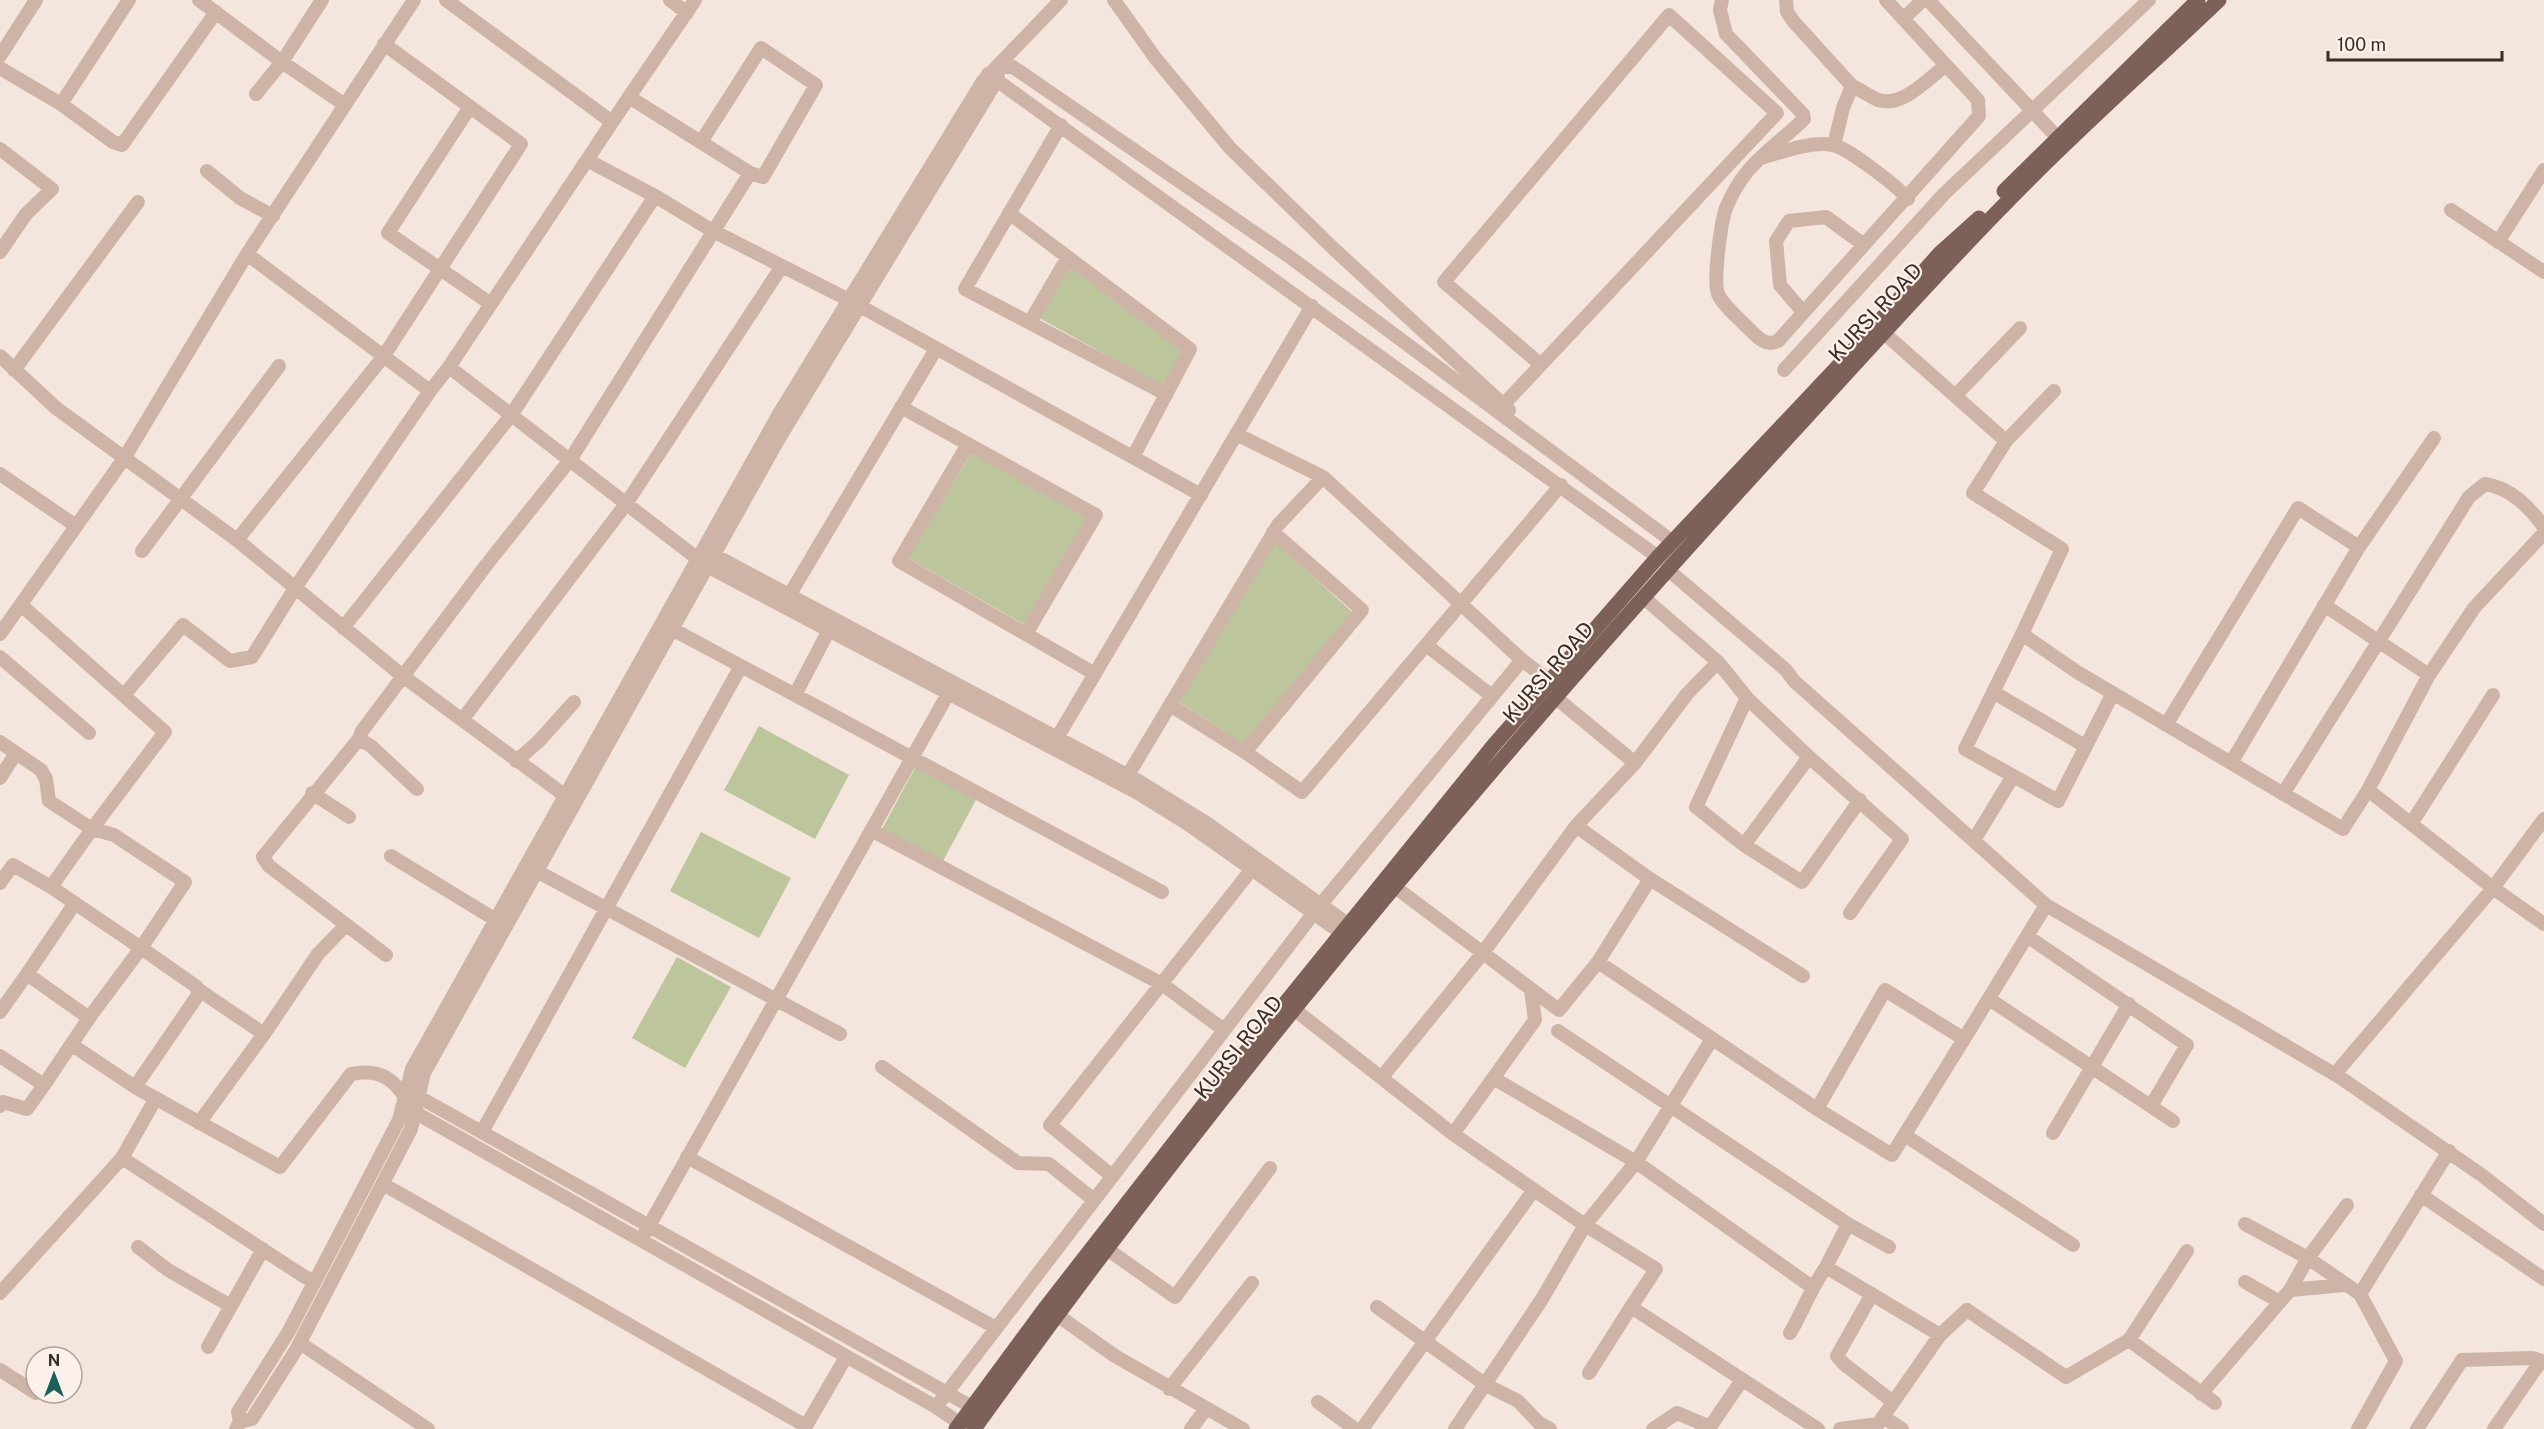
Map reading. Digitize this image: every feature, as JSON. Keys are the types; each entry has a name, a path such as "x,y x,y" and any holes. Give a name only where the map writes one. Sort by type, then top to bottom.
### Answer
{"main road":[{"name":"KURSI ROAD","path":"1888,324 1940,253 1972,225 2057,137 2198,0"},
{"name":"KURSI ROAD","path":"964,1428 1051,1311 1350,932 1493,746 1550,681 1667,561 1775,442 2007,201 2219,0"},
{"name":"KURSI ROAD","path":"1051,1311 1107,1249 1295,1010 1350,932 1395,887 1453,814 1643,597 1667,561 1673,542 1775,442"}],"street":[{"path":"0,56 36,0"},
{"path":"61,104 129,0"},
{"path":"199,0 282,62 345,105"},
{"path":"256,94 282,62 322,0"},
{"path":"0,634 125,457 247,254 414,0"},
{"path":"446,0 612,122"},
{"path":"670,0 687,13"},
{"path":"124,695 183,625 230,661 252,657 295,588 449,367 695,0"},
{"path":"570,799 672,629 779,414 854,303 994,74 1061,0"},
{"path":"1114,0 1156,59 1230,148 1335,250 1505,403 1521,429"},
{"path":"1722,0 1720,10 1726,34 1803,114 1804,119 1747,172 1726,208 1719,254 1717,292 1740,320 1767,344 1778,341 1840,270 1908,199 1979,116 1978,100 1886,0"},
{"path":"1786,0 1787,12 1794,22 1852,86 1880,101 1895,100 1909,94 1945,66"},
{"path":"1904,18 1923,0"},
{"path":"1928,0 2057,137"},
{"path":"1784,370 1944,194 2148,0"},
{"path":"0,68 61,104 113,142 122,145 216,12"},
{"path":"1505,403 1777,113 1669,15 1444,282 1540,364"},
{"path":"237,540 382,357 442,271 521,144 384,44"},
{"path":"629,97 701,142 750,172 763,177 816,85 761,48 701,142"},
{"path":"994,74 1013,67 1287,255 1673,542"},
{"path":"994,74 1061,125 1667,561 1786,670 1794,681 2046,905 2341,1078"},
{"path":"1834,145 1843,108 1852,86"},
{"path":"470,107 388,233 491,304"},
{"path":"1061,125 965,289 1166,394"},
{"path":"1761,158 1792,149 1834,145 1893,183 1908,199"},
{"path":"0,149 52,189 26,214 0,252"},
{"path":"587,160 714,231 854,303 1201,495"},
{"path":"2498,242 2544,170"},
{"path":"207,171 240,198 273,216"},
{"path":"386,955 269,866 262,857 312,793 359,739 362,731 487,564 570,460 750,172"},
{"path":"343,628 512,414 655,196"},
{"path":"14,369 138,202"},
{"path":"2451,210 2544,272"},
{"path":"1009,213 1190,349 1133,457"},
{"path":"1803,312 1780,285 1776,241 1789,221 1826,217 1864,245"},
{"path":"247,254 430,392"},
{"path":"1029,322 1068,257"},
{"path":"462,720 626,504 782,266"},
{"path":"1840,270 1861,286"},
{"path":"1055,743 1312,306"},
{"path":"1888,324 1955,396 2006,441"},
{"path":"1955,396 2020,328"},
{"path":"790,594 936,349"},
{"path":"0,356 56,408 237,540 404,677 570,799"},
{"path":"142,551 279,366"},
{"path":"449,367 626,504 707,560 829,630 951,688"},
{"path":"2054,391 2006,441 1973,494 2062,549 1965,749 2058,801 2112,693"},
{"path":"902,407 1096,515 1026,634"},
{"path":"1236,434 1323,477 1522,660 1550,681"},
{"path":"2231,763 2359,547 2434,438"},
{"path":"968,444 899,561 1095,674"},
{"path":"0,474 76,526"},
{"path":"1128,775 1273,532 1323,477"},
{"path":"2283,794 2469,497 2485,484 2499,486 2530,507 2544,527"},
{"path":"1170,705 1245,752 1302,792 1561,485"},
{"path":"2166,725 2298,508 2359,547"},
{"path":"1245,752 1362,610 1273,532"},
{"path":"2022,634 2077,672 2343,829 2368,790 2429,675 2474,608 2544,533"},
{"path":"707,560 790,594 951,688 1055,743 1188,824 1252,869 1350,932"},
{"path":"531,869 496,920 412,1069 412,1097 416,1113 411,1129 300,1342 252,1419 238,1426 238,1412 289,1330 412,1097 531,869 707,560"},
{"path":"1643,597 1718,662 1747,698 1809,757 1902,839 1850,914"},
{"path":"21,605 165,732 51,887"},
{"path":"2324,605 2429,675"},
{"path":"672,629 1162,892"},
{"path":"795,695 829,630"},
{"path":"1426,645 1492,696"},
{"path":"0,657 88,733"},
{"path":"936,1407 1317,910 1522,660"},
{"path":"1382,1077 1482,954 1576,826 1635,763 1687,694 1718,662"},
{"path":"482,1132 741,666"},
{"path":"640,1240 951,688"},
{"path":"1993,692 2085,746"},
{"path":"2411,824 2493,695"},
{"path":"1555,697 1635,763"},
{"path":"1747,698 1696,807 1744,845 1802,882 1860,800"},
{"path":"516,761 538,742 574,702"},
{"path":"359,739 371,746 417,789"},
{"path":"0,742 41,770 46,778 49,801 92,829 114,835 185,882 27,1110 12,1103 3,1102 0,1106"},
{"path":"1055,743 1128,775 1208,824 1317,910"},
{"path":"0,778 16,753"},
{"path":"1744,845 1809,757"},
{"path":"1974,840 2013,776"},
{"path":"2368,790 2493,888 2544,924"},
{"path":"312,793 349,816"},
{"path":"2544,819 2493,888 2335,1074 2449,1151 2544,1224"},
{"path":"1576,826 1650,879 1803,976"},
{"path":"871,830 1162,984 1224,1030"},
{"path":"391,856 496,920"},
{"path":"0,883 13,865 75,903 264,1034"},
{"path":"531,869 840,1034"},
{"path":"1112,1176 1050,1125 1252,869"},
{"path":"1395,887 1558,1010 1598,962 1650,879"},
{"path":"0,1012 75,903"},
{"path":"1598,962 1817,1109 1892,1155 1906,1136 2046,905"},
{"path":"200,1123 318,954 346,925"},
{"path":"2027,936 2187,1045 2151,1106"},
{"path":"27,974 89,1018"},
{"path":"135,1087 198,995 199,990"},
{"path":"1453,1134 1495,1079 1535,1020 1531,990"},
{"path":"1817,1109 1885,990 1964,1039"},
{"path":"1989,999 2173,1121"},
{"path":"2053,1133 2129,1004"},
{"path":"1295,1010 1453,1134 1533,1191 1656,1269 1589,1373"},
{"path":"1558,1031 1670,1108 1848,1224 1889,1247"},
{"path":"1455,1429 1542,1299 1585,1225 1636,1162 1712,1039"},
{"path":"72,1046 135,1087 280,1167 351,1074 375,1072 390,1078 412,1097 482,1132 978,1410"},
{"path":"0,1056 44,1085"},
{"path":"882,1067 1018,1163 1049,1164 1094,1200"},
{"path":"1495,1079 1636,1162 1812,1287"},
{"path":"3,1284 122,1158 156,1098"},
{"path":"416,1113 936,1407 964,1428"},
{"path":"1906,1136 2073,1245"},
{"path":"2360,1294 2449,1151"},
{"path":"687,1157 996,1328"},
{"path":"122,1158 262,1250 315,1281"},
{"path":"1107,1249 1175,1297 1270,1167"},
{"path":"383,1184 806,1426 846,1357"},
{"path":"1362,1429 1533,1191"},
{"path":"2421,1195 2544,1279"},
{"path":"2201,1394 2290,1290 2308,1258 2347,1204"},
{"path":"1790,1334 1811,1297 1812,1287 1826,1267 1848,1224"},
{"path":"2245,1224 2308,1258 2360,1294 2396,1361 2358,1429"},
{"path":"138,1248 168,1270 229,1305"},
{"path":"208,1347 229,1305 262,1250"},
{"path":"1840,1429 1878,1424 1940,1335 1967,1310 2066,1377 2129,1340 2187,1251"},
{"path":"1826,1267 1940,1335"},
{"path":"2245,1282 2280,1302"},
{"path":"1169,1389 1252,1283"},
{"path":"2290,1290 2344,1284"},
{"path":"1872,1294 1838,1356 1844,1364 1893,1402"},
{"path":"1377,1307 1486,1385 1518,1401 1541,1427"},
{"path":"1631,1307 1818,1429"},
{"path":"1051,1311 1114,1356 1205,1410 1243,1429"},
{"path":"2129,1340 2215,1403"},
{"path":"300,1342 428,1429"},
{"path":"2417,1429 2462,1360 2533,1358 2542,1361 2494,1429"},
{"path":"0,1370 24,1385"},
{"path":"1653,1429 1677,1413 1710,1427 1742,1380"},
{"path":"1318,1402 1355,1429"},
{"path":"1191,1429 1205,1410"},
{"path":"1883,1417 1902,1429"}],"green space":[{"path":"1071,265 1182,349 1165,387 1039,318"},
{"path":"971,453 1088,517 1025,625 908,558"},
{"path":"1274,541 1352,612 1245,744 1179,702"},
{"path":"759,726 849,775 815,839 724,790"},
{"path":"916,766 977,798 943,861 882,829"},
{"path":"701,832 791,878 759,938 670,891"},
{"path":"677,957 731,987 685,1068 632,1038"}]}
